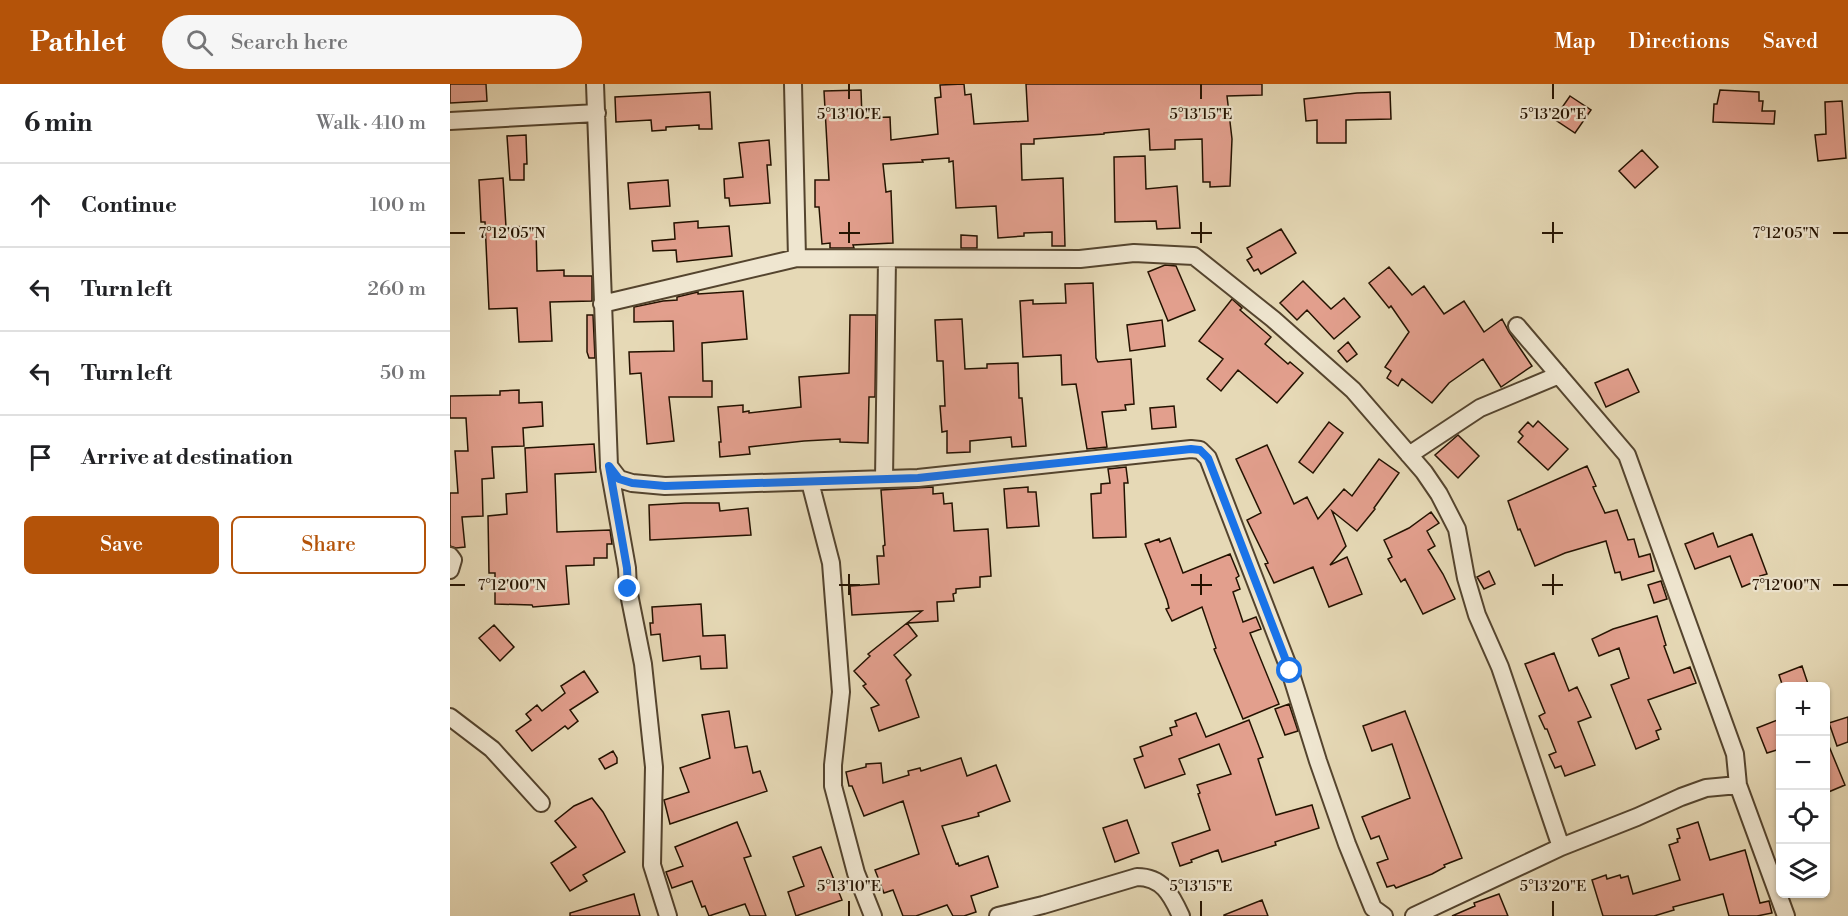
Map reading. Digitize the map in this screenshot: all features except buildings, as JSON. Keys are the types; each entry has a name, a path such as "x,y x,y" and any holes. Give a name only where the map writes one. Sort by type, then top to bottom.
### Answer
{"street":[{"path":"595,84 609,466 627,568 628,589 643,664 652,745 654,767 652,865 668,916"},
{"path":"793,84 797,258"},
{"path":"450,121 597,113"},
{"path":"602,304 797,258 1080,259 1134,253 1194,256 1273,319 1353,390 1424,472 1439,494 1457,529 1474,606 1500,667 1561,847"},
{"path":"884,479 887,260"},
{"path":"1517,326 1627,455 1735,754 1738,785 1786,916"},
{"path":"1408,456 1480,408 1560,375"},
{"path":"609,466 619,479 632,483 665,486 918,478 1200,450 1208,458 1290,671 1321,771 1373,914"},
{"path":"810,482 831,562 840,680 833,786 856,873 873,916"},
{"path":"450,556 453,561 450,570"},
{"path":"450,717 492,749 541,803"},
{"path":"1414,916 1561,847 1690,794 1706,788 1738,785"},
{"path":"998,916 1137,878 1149,878 1159,883 1181,916"}],"route":[{"path":"628,589 627,568 609,466 619,479 632,483 665,486 918,478 1191,449 1200,450 1208,458 1290,671"}]}
